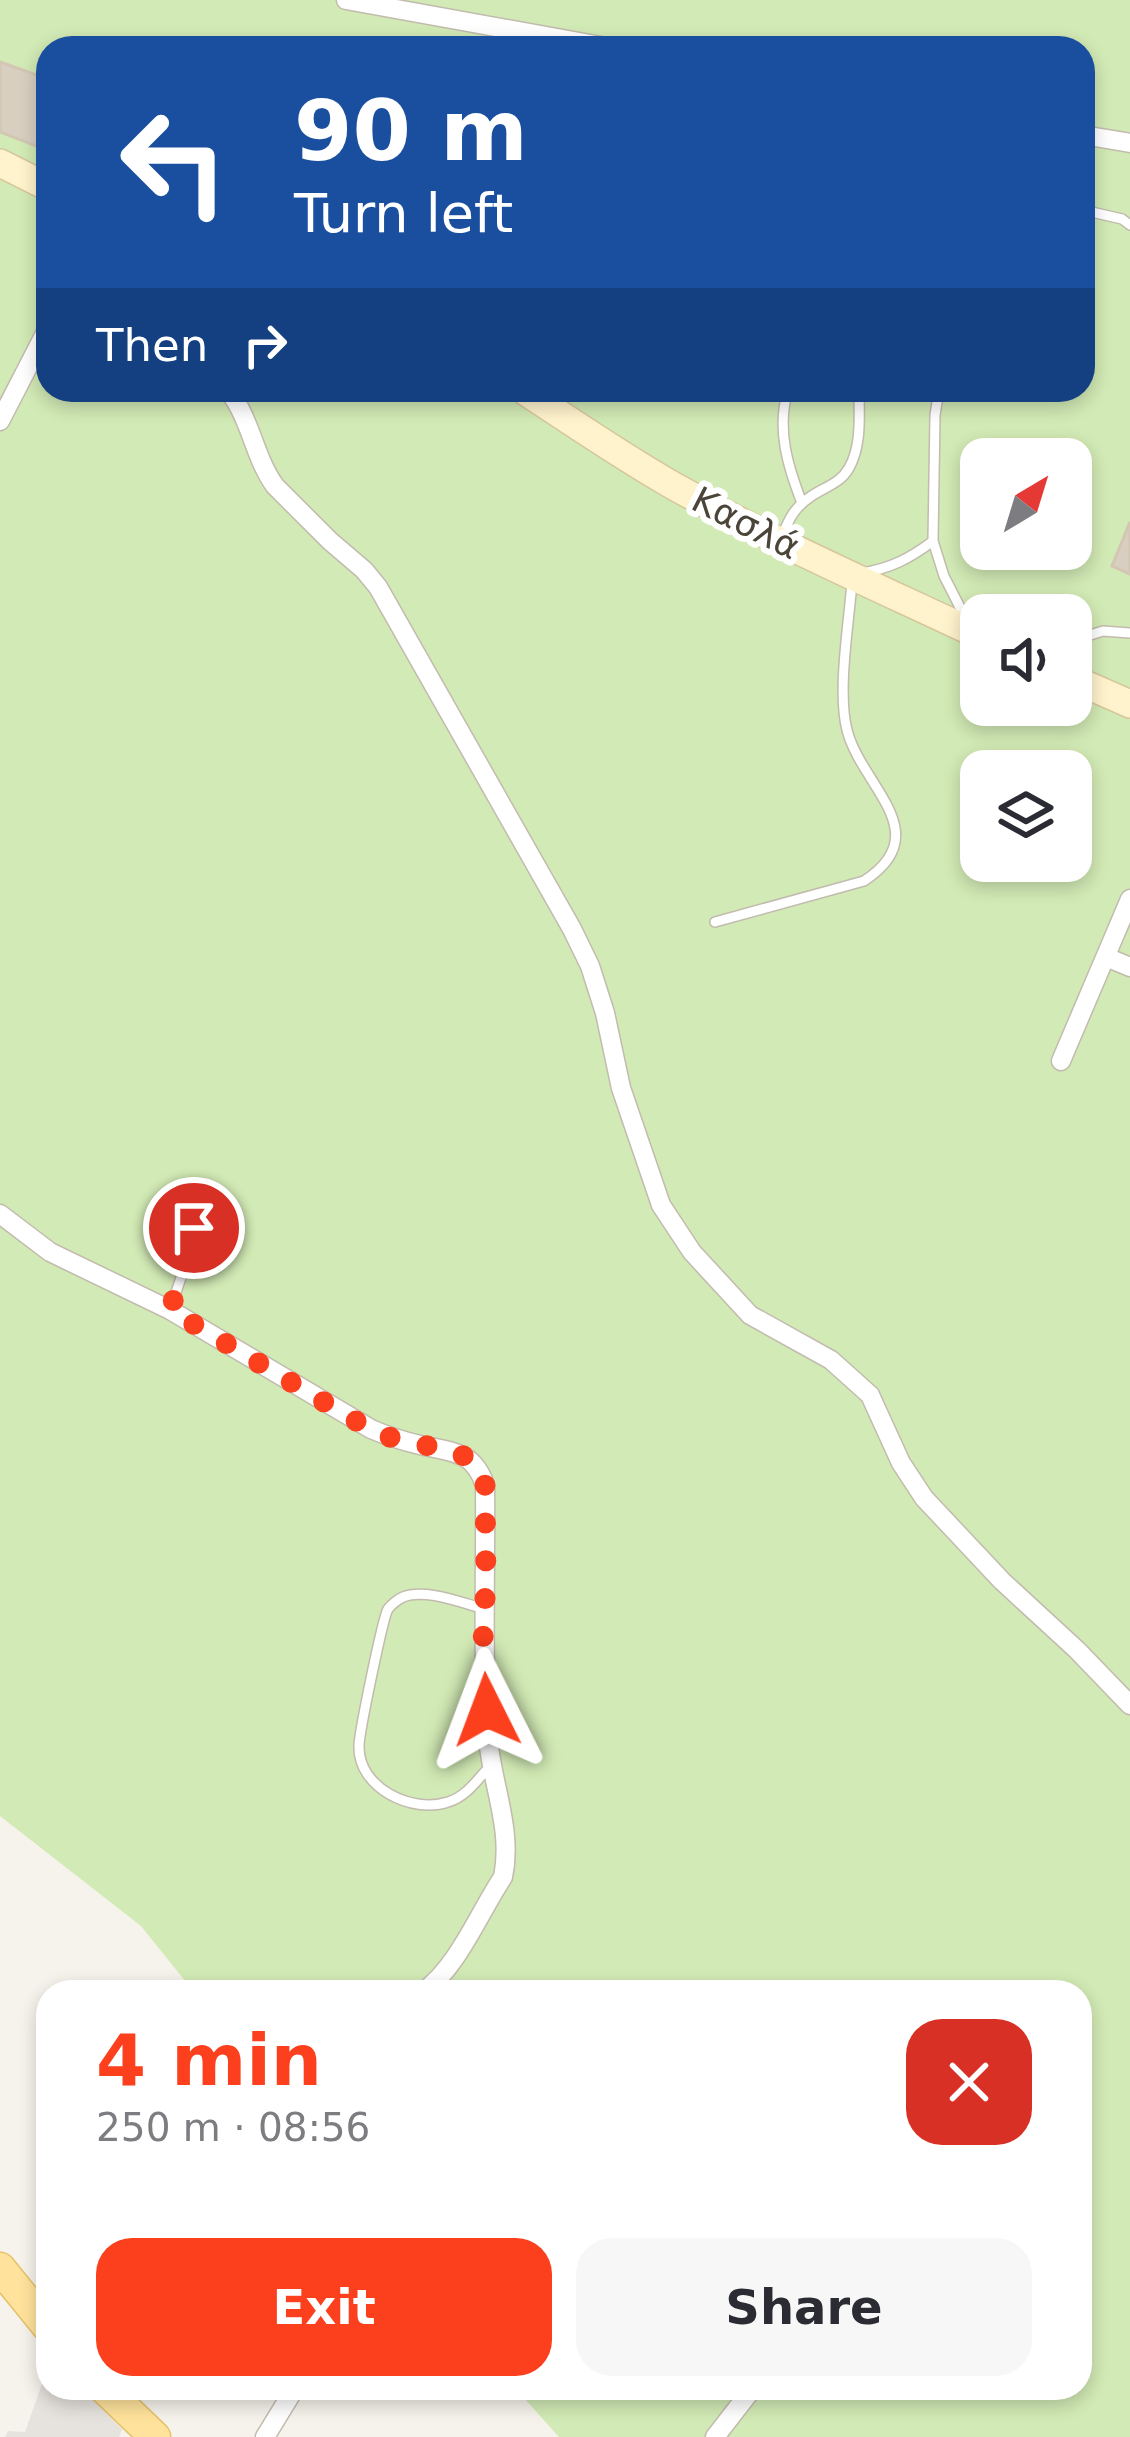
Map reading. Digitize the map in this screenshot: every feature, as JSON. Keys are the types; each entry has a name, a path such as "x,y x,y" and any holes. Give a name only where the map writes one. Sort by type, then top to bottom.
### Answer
{"main road":[{"path":"0,2268 36,2312"},
{"path":"116,2400 155,2437"}],"street":[{"path":"346,0 545,36"},
{"path":"1095,137 1130,142"},
{"path":"0,163 36,181"},
{"path":"0,421 36,351"},
{"path":"236,402 275,486 378,587 572,929 590,966 621,1088 661,1205 692,1252 750,1315 831,1360 870,1395 923,1498 1130,1705"},
{"name":"Κασλά","path":"564,402 671,484 780,542 960,626"},
{"path":"1092,687 1130,704"},
{"path":"1061,1061 1130,899"},
{"path":"1106,957 1130,967"},
{"path":"0,1214 50,1252 170,1310 371,1430 459,1453 481,1474 485,1485 483,1641 492,1763 507,1846 503,1877 453,1961 434,1980"},
{"path":"265,2437 288,2400"},
{"path":"715,2437 744,2400"}],"lane":[{"path":"1095,213 1130,225"},
{"path":"784,402 787,464 802,503"},
{"path":"780,542 790,514 839,481 849,468 858,445 859,402"},
{"path":"937,402 932,541 960,604"},
{"path":"715,922 864,880 892,856 897,843 890,813 847,733 843,702 852,575 908,560 932,541"},
{"path":"1092,634 1130,633"},
{"path":"170,1310 190,1251 199,1196"},
{"path":"484,1609 427,1595 406,1595 386,1611 358,1747 372,1780 391,1797 418,1804 456,1799 492,1763"}],"shaded area":[{"path":"36,2400 93,2400 122,2429 119,2437 5,2437 8,2431 25,2432"}],"green space":[{"path":"0,0 1130,0 1130,2437 559,2437 526,2400 1092,2400 1092,1980 184,1980 141,1926 0,1816"}],"building":[{"path":"0,62 36,75 36,146 0,132"},
{"path":"1130,522 1130,574 1112,566"}],"route":[{"path":"194,1228 170,1310 371,1430 459,1453 477,1467 485,1485 487,1710"}]}
